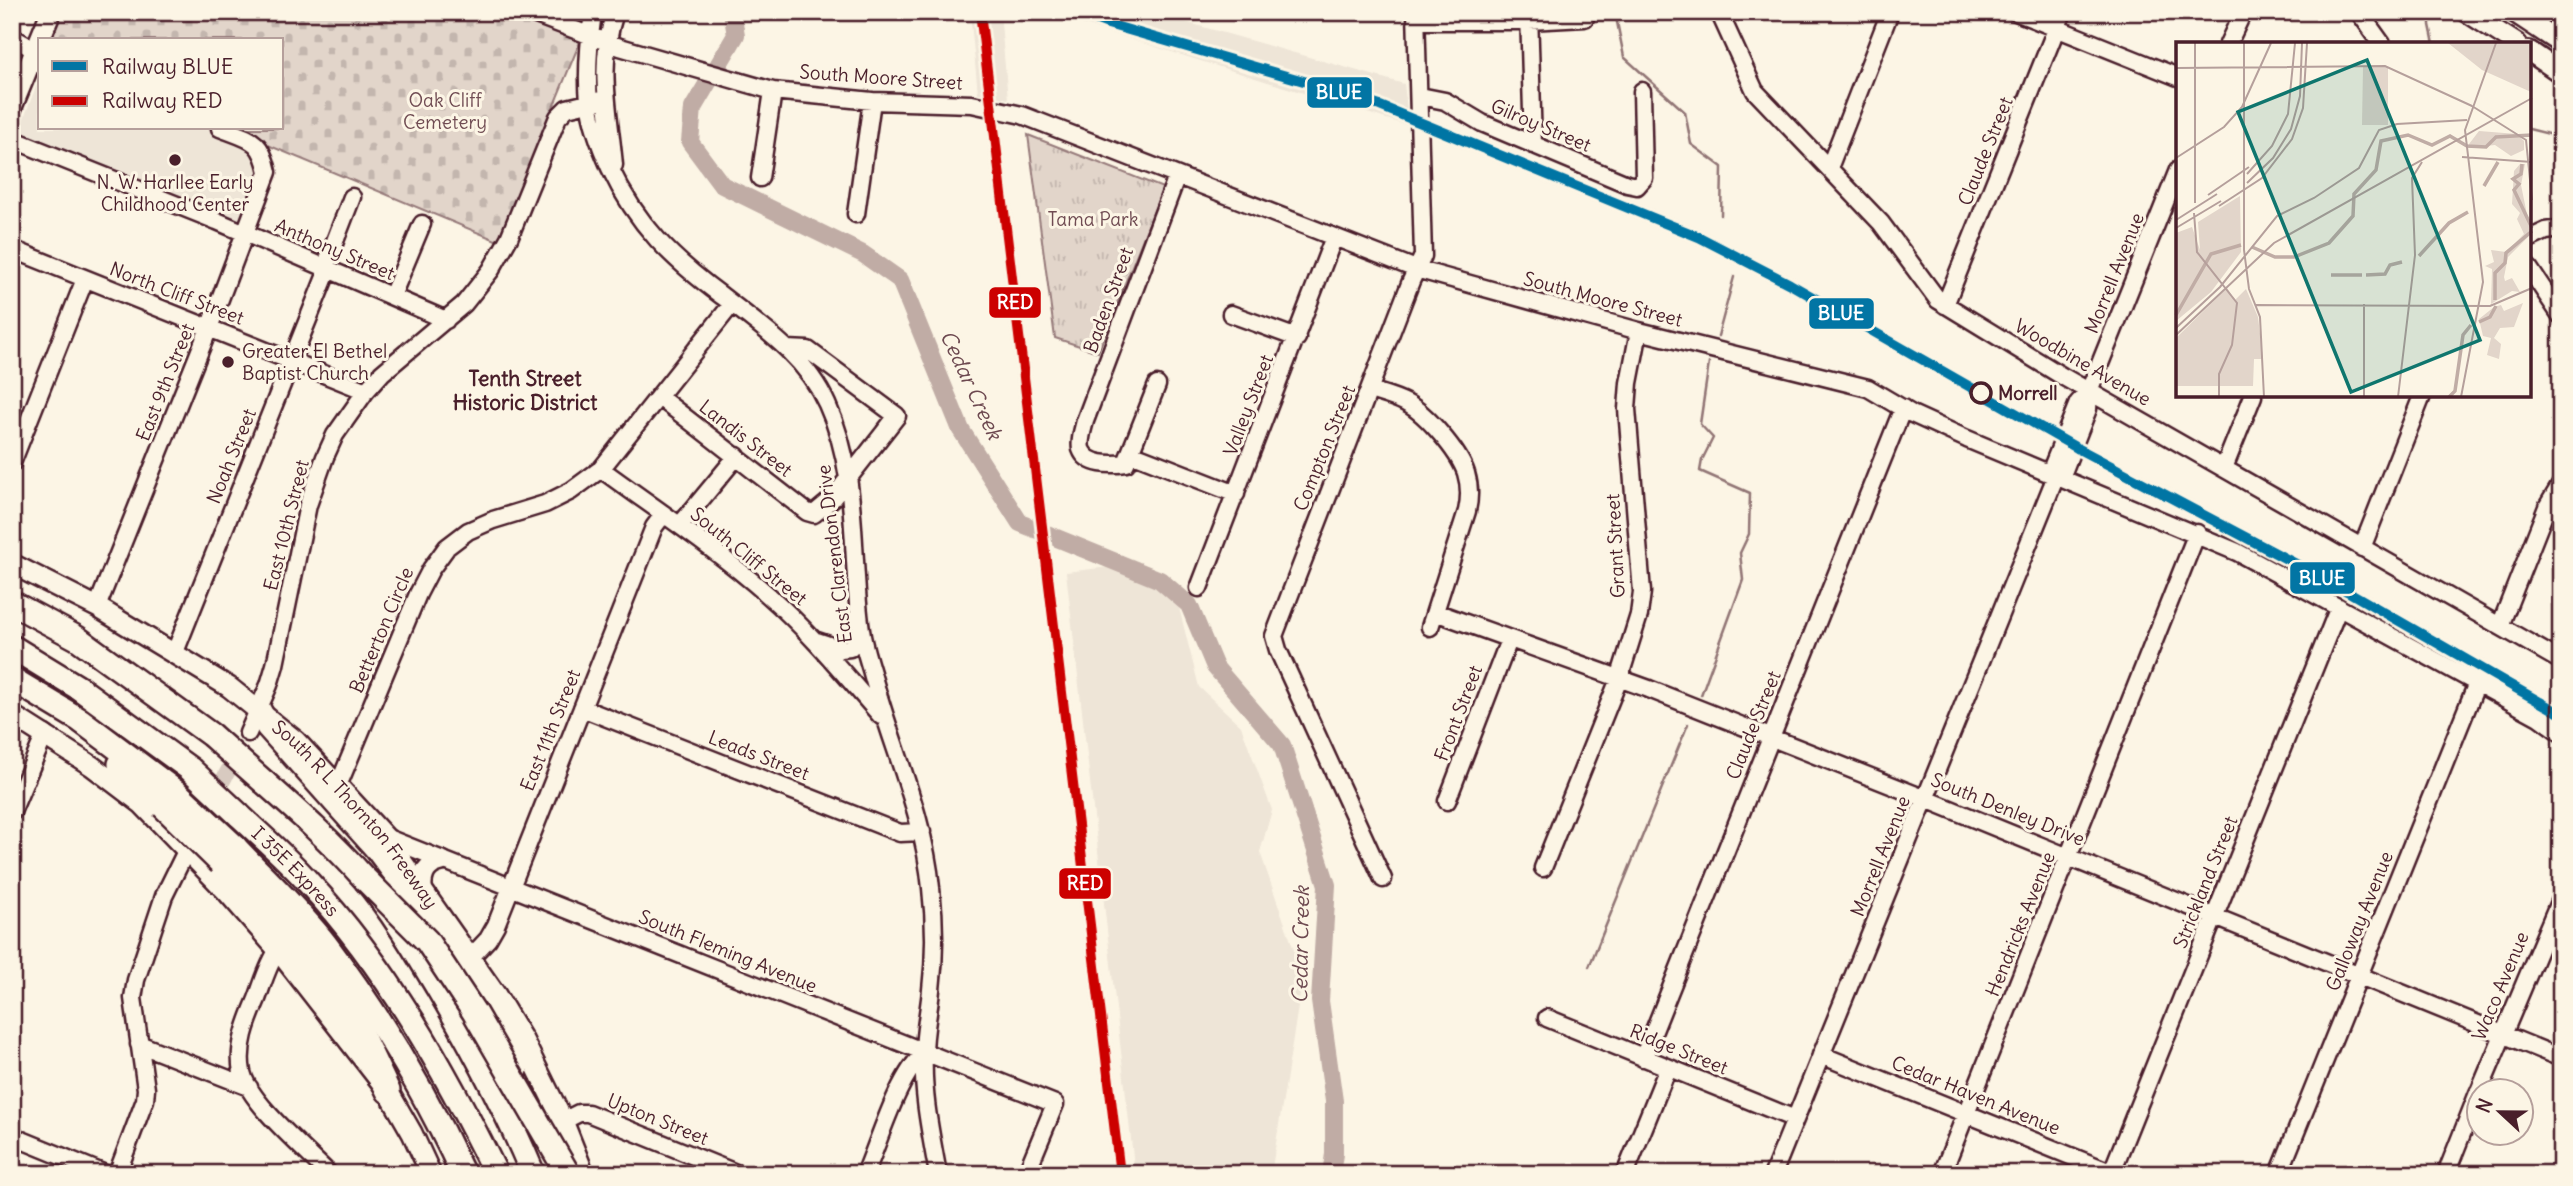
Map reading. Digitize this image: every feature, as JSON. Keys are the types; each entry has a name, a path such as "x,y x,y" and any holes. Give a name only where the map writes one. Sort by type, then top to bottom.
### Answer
{"highway":[{"path":"12,592 77,638"},
{"name":"South R L Thornton Freeway","path":"12,603 77,638 211,735 306,819 365,879 418,954 475,1052 504,1107 533,1174"},
{"name":"I 35E Express","path":"12,647 100,702 190,769 308,882 385,977 458,1098 496,1174"},
{"path":"12,679 80,720 170,799 324,943 380,1023 445,1135 463,1174"},
{"path":"259,710 268,727 384,859 428,917 498,1025 558,1174"},
{"path":"228,855 263,905 305,954 356,1023 387,1091"},
{"path":"365,879 426,941 474,1012 568,1174"}],"main road":[{"path":"43,38 51,12"},
{"path":"2514,12 2561,43"},
{"path":"2479,16 2514,42"},
{"path":"12,107 38,52"},
{"path":"2531,52 2561,73"},
{"name":"South R L Thornton Freeway","path":"12,564 97,607 175,652 229,687 296,741 385,837 471,957 523,1040 563,1121 584,1174"},
{"path":"12,715 92,766 142,804 188,845 278,950 387,1091 412,1133 431,1174"},
{"path":"422,890 426,870 435,862 442,861"}],"street":[{"name":"South Moore Street","path":"528,12 607,42 773,91 872,101 972,104 999,108 1416,269 1639,331 1853,383 1878,393 1943,429 2238,552 2539,717 2561,733"},
{"name":"East Clarendon Drive","path":"593,12 589,36 597,100 615,178 633,211 674,259 788,349 811,375 828,405 841,442 849,477 861,632 885,720 922,832 932,890 932,986 924,1053 926,1093 938,1174"},
{"name":"East Clarendon Drive","path":"597,100 615,12"},
{"name":"Woodbine Avenue","path":"1719,12 1755,91 1768,108 1881,223 1929,289 1945,305 2089,391 2561,662"},
{"path":"1829,168 1890,12"},
{"path":"2016,12 2176,76"},
{"name":"Claude Street","path":"1945,305 2063,12"},
{"path":"2229,42 2243,12"},
{"path":"2359,12 2381,42"},
{"path":"1416,16 1585,18"},
{"name":"Compton Street","path":"1383,879 1274,636 1424,252 1416,16"},
{"path":"1529,16 1533,145"},
{"path":"12,37 38,52"},
{"path":"760,178 773,91"},
{"name":"Gilroy Street","path":"1420,96 1444,101 1482,123 1632,186 1641,183 1644,178 1642,91"},
{"name":"East 10th Street","path":"248,733 275,665 308,505 335,435 366,391 400,356 446,320 478,288 502,253 558,117 567,108 597,100"},
{"path":"856,214 872,101"},
{"name":"East 9th Street","path":"97,607 246,234 268,172 265,154 259,145 225,130"},
{"name":"Anthony Street","path":"12,139 246,234 446,320"},
{"name":"Morrell Avenue","path":"1773,1174 2056,475 2053,465 2078,403 2089,391 2176,175"},
{"name":"Baden Street","path":"1129,458 1114,465 1095,461 1086,456 1081,448 1081,439 1085,421 1177,176"},
{"name":"Noah Street","path":"175,652 325,276 325,267 352,197"},
{"path":"392,296 422,224"},
{"path":"2531,238 2546,231 2561,229"},
{"name":"Valley Street","path":"1199,588 1334,237"},
{"name":"North Cliff Street","path":"12,249 366,391"},
{"path":"2531,271 2561,316"},
{"path":"12,463 85,279"},
{"name":"Betterton Circle","path":"338,786 418,594 430,569 447,547 468,531 493,520 545,505 571,491 601,469 732,304"},
{"path":"1231,314 1297,338"},
{"name":"Grant Street","path":"1543,868 1619,679 1639,615 1642,592 1627,409 1639,331"},
{"path":"788,349 808,349 897,416 849,477"},
{"path":"1157,386 1129,458 1236,494"},
{"name":"South Denley Drive","path":"1370,390 1407,403 1423,415 1453,450 1466,472 1470,494 1467,511 1433,620 1509,640 1771,738 2070,856 2561,1058"},
{"name":"Landis Street","path":"659,397 807,512 814,514 824,508 849,477"},
{"path":"2224,468 2253,397"},
{"path":"2362,548 2422,397"},
{"name":"Claude Street","path":"1643,1058 1903,408"},
{"path":"680,525 737,456"},
{"name":"South Cliff Street","path":"601,469 680,525 767,594 816,641 885,720"},
{"path":"2500,626 2547,507 2561,484"},
{"name":"East 11th Street","path":"471,957 488,939 496,925 654,527 663,514"},
{"name":"Hendricks Avenue","path":"1942,1174 2197,533"},
{"name":"Strickland Street","path":"2112,1173 2339,607"},
{"path":"816,641 841,649 850,648 861,632"},
{"name":"Front Street","path":"1447,801 1509,640"},
{"name":"Galloway Avenue","path":"2279,1174 2477,683"},
{"name":"Leads Street","path":"582,708 900,833 922,832"},
{"path":"12,812 44,734"},
{"name":"South Fleming Avenue","path":"385,837 1055,1104 1026,1174"},
{"path":"117,1174 145,1100 146,1089 133,1010 136,980 164,896 188,845"},
{"name":"Waco Avenue","path":"2485,1078 2561,897"},
{"path":"278,950 247,1023 242,1042 243,1073 249,1087 267,1111 329,1174"},
{"name":"Ridge Street","path":"1547,1018 1795,1119"},
{"path":"139,1044 249,1087"},
{"path":"865,1174 904,1079 914,1062 924,1053"},
{"name":"Cedar Haven Avenue","path":"1821,1055 2112,1173"},
{"path":"1625,1174 1668,1068"},
{"name":"Upton Street","path":"563,1121 588,1113 738,1174"},
{"name":"Waco Avenue","path":"2446,1174 2464,1129"},
{"path":"12,1136 105,1174"}],"shaded area":[{"path":"970,12 1000,12 1008,99 978,93"},
{"path":"1044,12 1150,12 1404,84 1409,126"},
{"name":"N. W. Harllee Early Childhood Center","path":"38,81 38,130 216,130 259,148 262,172 241,221 19,131"},
{"path":"1109,567 1176,596 1199,687 1241,726 1272,810 1260,852 1303,976 1271,1174 1135,1174 1066,572"}],"green space":[{"name":"Oak Cliff Cemetery","path":"57,12 521,12 582,37 498,241 232,130 284,130 284,38 46,38"},
{"name":"Tama Park","path":"1028,135 1163,188 1098,352 1055,338"}],"waterway":[{"name":"Cedar Creek","path":"732,12 736,35 693,108 690,142 722,185 863,254 900,280 961,430 1020,523 1160,580 1189,605 1215,667 1282,745 1327,885 1320,1001 1334,1101 1334,1154 1331,1174"},
{"path":"1615,12 1624,57 1685,112 1691,144 1722,167 1721,215"},
{"path":"2430,12 2434,42"},
{"path":"2531,130 2561,137"},
{"path":"1718,336 1734,277"},
{"path":"1701,695 1743,580 1740,553 1749,534 1750,493 1700,471 1702,460 1713,438 1700,424 1709,363"},
{"path":"1589,967 1688,724"}],"tunnel":[{"path":"200,824 248,733"}],"rail line":[{"name":"RED","path":"980,12 1120,1174"},
{"name":"BLUE","path":"1077,12 1108,24 1380,106 1699,237 1790,284 2077,448 2347,591 2561,714"}],"place":[{"name":"N. W. Harllee Early Childhood Center","path":"175,160"},
{"name":"Greater El Bethel Baptist Church","path":"228,362"},
{"name":"Morrell","path":"1981,393"}],"district":[{"name":"Tenth Street Historic District","path":"525,391"}]}
